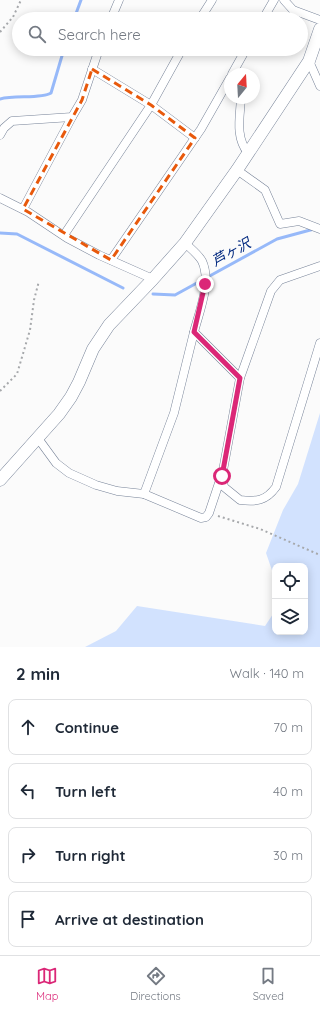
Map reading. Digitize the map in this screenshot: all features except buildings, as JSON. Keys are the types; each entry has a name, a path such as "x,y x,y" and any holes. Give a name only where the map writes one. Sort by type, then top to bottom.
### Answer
{"street":[{"path":"114,12 119,0"},
{"path":"204,12 212,0"},
{"path":"267,12 274,0"},
{"path":"284,0 294,10 299,12"},
{"path":"308,15 320,20"},
{"path":"0,480 59,414 71,397 100,337 120,313 185,243 237,170 309,61 320,29"},
{"path":"22,209 82,100 97,56"},
{"path":"64,235 150,106 178,56"},
{"path":"235,68 242,56"},
{"path":"309,61 320,86"},
{"path":"92,69 150,106 195,138"},
{"path":"111,260 195,138 224,88"},
{"path":"241,104 239,135 242,146 248,152"},
{"path":"0,135 4,128 12,121 72,117"},
{"path":"237,170 265,190 280,224 299,221 320,229"},
{"path":"0,198 111,260 153,279"},
{"path":"144,494 174,413 205,284 205,273 202,262 185,243"},
{"path":"37,437 56,463 69,473 96,485 117,491 144,494 201,518 206,517 209,513 222,476 240,378 271,291 280,280 320,266"},
{"path":"194,332 240,378"},
{"path":"222,476 224,487 240,500 262,500 271,495 276,487 320,343"}],"path":[{"path":"16,12 21,0"},
{"path":"0,32 12,19"},
{"path":"0,391 17,374 30,330 34,300 39,281"},
{"path":"209,513 260,529 320,555"}],"highlighted area":[{"path":"92,69 151,105 195,138 111,260 23,209 82,100"}],"shaded area":[{"path":"320,413 320,647 85,647 116,631 137,606 265,626 272,616 272,635 308,635 308,563 272,563 272,570 266,553 283,510 298,484"}],"waterway":[{"path":"77,12 81,0"},
{"path":"0,99 41,96 51,93 62,56"},
{"name":"芦ヶ沢","path":"153,294 175,295 277,239 314,229"},
{"name":"芦ヶ沢","path":"0,233 17,234 123,288"}],"route":[{"path":"205,284 194,332 240,378 222,476"}]}
